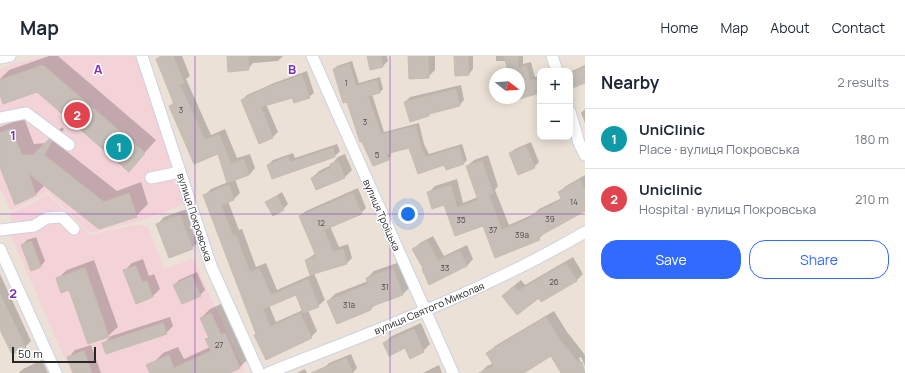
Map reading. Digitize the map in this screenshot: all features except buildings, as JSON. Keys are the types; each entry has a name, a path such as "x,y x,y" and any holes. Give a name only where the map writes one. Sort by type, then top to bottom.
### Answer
{"street":[{"path":"0,58 10,56"},
{"name":"вулиця Покровська","path":"142,56 211,266 259,373"},
{"name":"вулиця Троїцька","path":"312,56 453,373"},
{"path":"552,56 556,68"},
{"path":"0,118 26,112 69,145"},
{"path":"573,122 579,143 585,155"},
{"path":"151,178 180,172"},
{"path":"0,230 34,226 47,218 62,217 74,228"},
{"name":"вулиця Святого Миколая","path":"268,373 425,311 535,261 585,232"},
{"path":"0,249 56,373"}],"shaded area":[{"path":"50,56 136,56 184,204 143,220 90,233 48,192 11,211 0,188 0,70 11,64"},
{"path":"47,194 90,235 129,226 138,225 148,227 164,269 193,259 245,371 239,373 71,373 11,235 11,213 35,202"}],"place":[{"name":"Uniclinic","path":"77,115"},
{"name":"UniСlinic","path":"119,147"}]}
